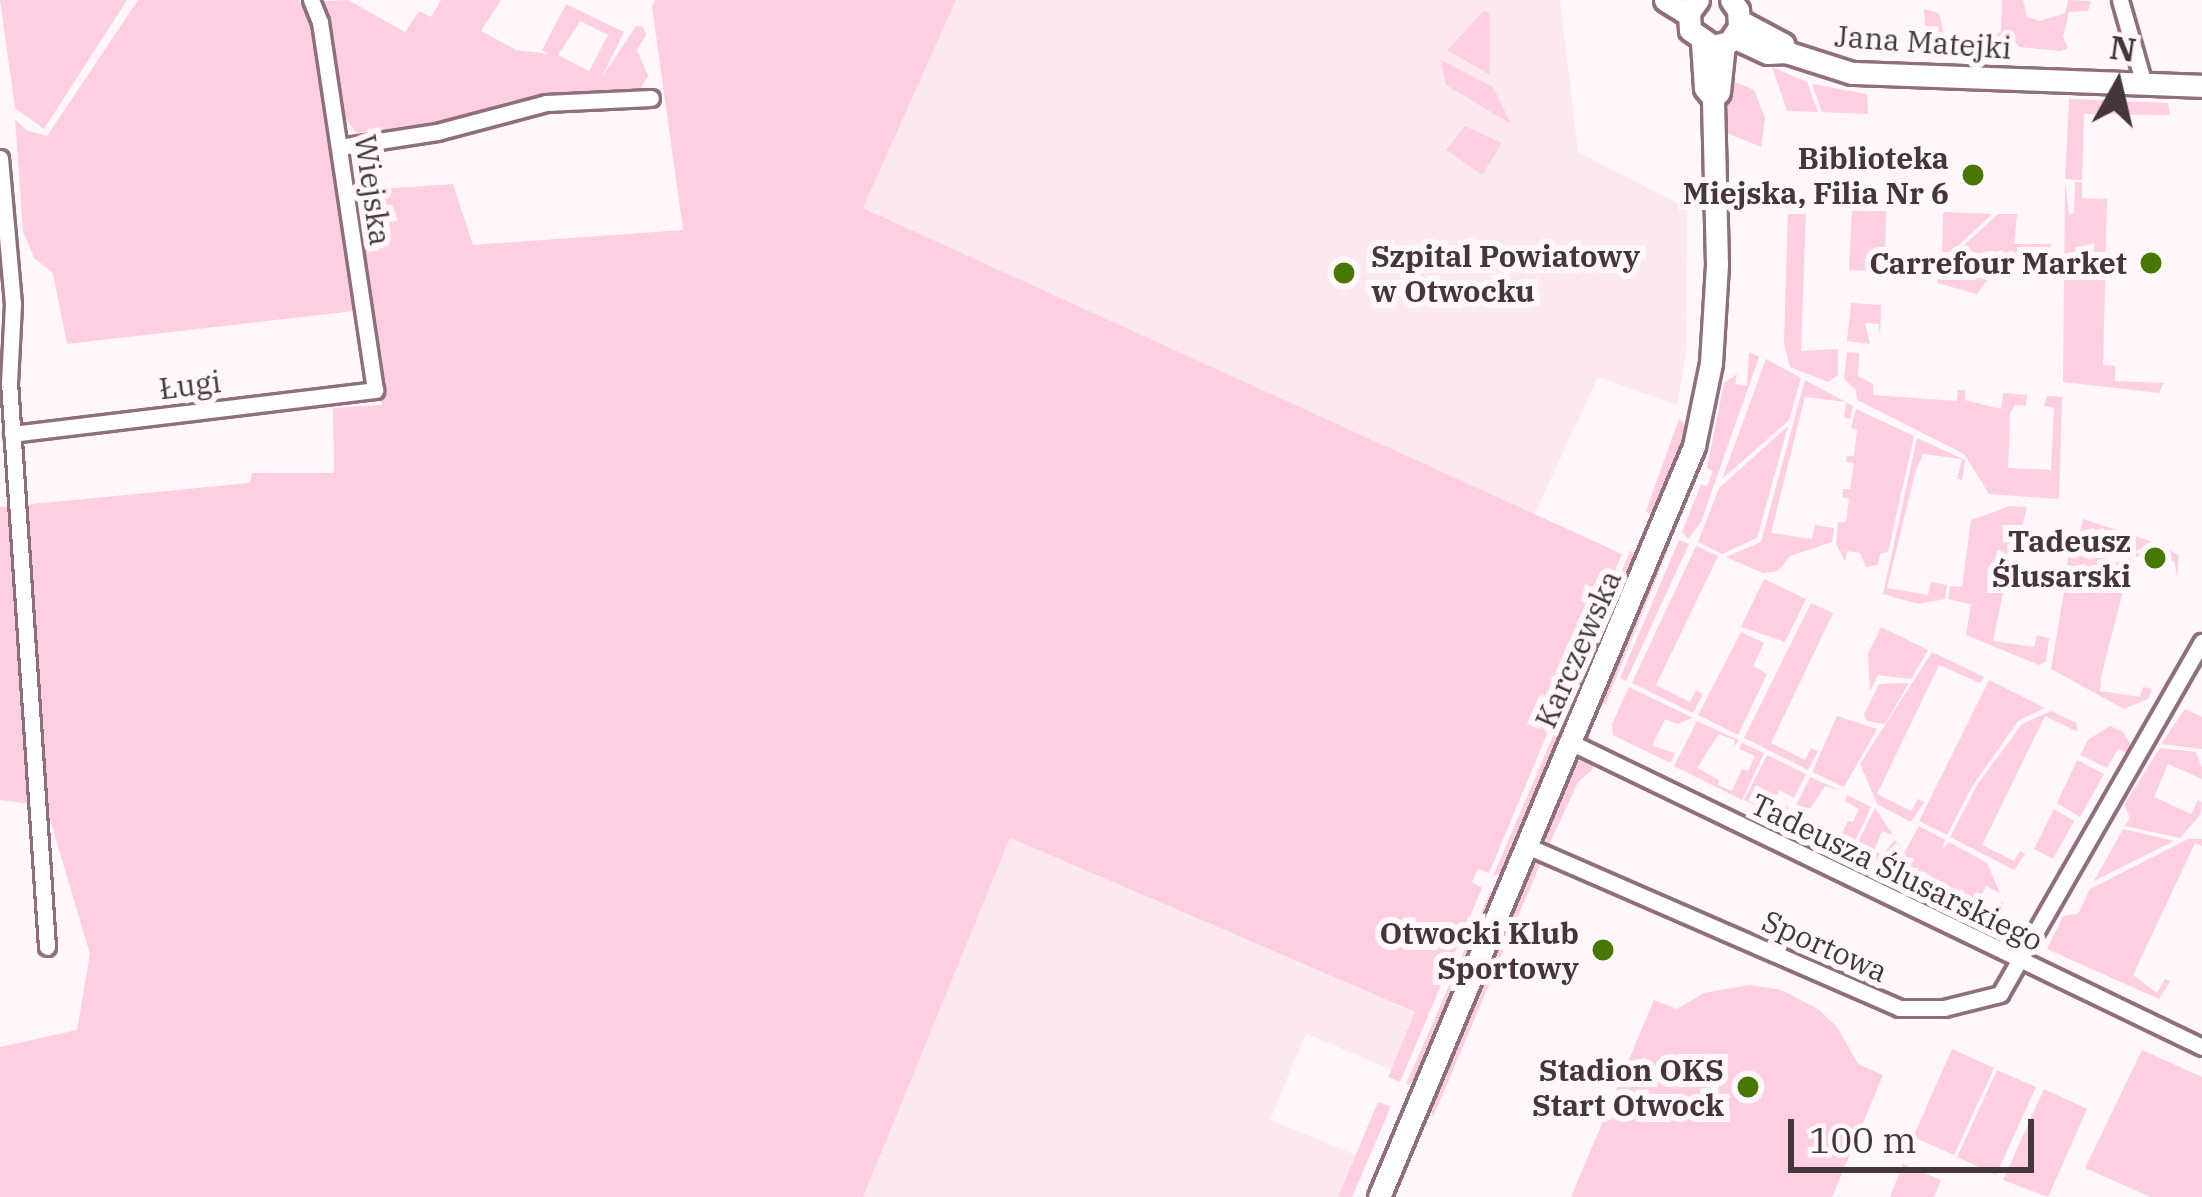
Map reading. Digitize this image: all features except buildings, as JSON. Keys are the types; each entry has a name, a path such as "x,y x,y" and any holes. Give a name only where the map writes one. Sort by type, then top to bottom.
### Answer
{"main road":[{"path":"1665,0 1693,8"},
{"name":"Karczewska","path":"1379,1197 1670,512 1702,416 1716,298 1713,98 1705,88 1726,29 1690,30 1693,8"},
{"name":"Jana Matejki","path":"1726,29 1784,44 1786,52 1852,73 2202,86"}],"street":[{"name":"Wiejska","path":"311,0 320,22 375,390"},
{"path":"2120,0 2144,84"},
{"path":"340,147 437,132 546,104 651,98"},
{"path":"0,158 13,304 12,434 46,947"},
{"name":"Ługi","path":"12,434 375,390"},
{"name":"Sportowa","path":"1527,846 1899,1008 1943,1008 2000,994 2202,642"},
{"name":"Tadeusza Ślusarskiego","path":"1570,742 2202,1048"}],"shaded area":[{"path":"0,0 127,0 44,129 15,108"},
{"path":"138,0 299,0 311,29 336,192 453,184 473,245 683,230 652,7 655,0 956,0 863,208 1622,554 1489,873 1478,869 1472,882 1482,888 1400,1082 1388,1077 1415,1012 1010,838 863,1197 0,1197 0,1047 77,1030 90,954 46,806 0,800 0,507 250,483 252,473 334,473 333,408 382,405 372,309 67,344 53,273 34,258 23,231 15,119 26,130 47,136"},
{"path":"348,0 405,32 419,11 431,17 441,0 501,0 481,31 516,50 549,54 542,50 566,4 624,32 602,77 636,26 643,27 646,35 637,50 648,76 636,96 512,100 445,122 356,133 345,118 323,1","holes":["580,21 608,35 589,71 558,55"]},
{"name":"Szpital Powiatowy w Otwocku","path":"956,0 1560,0 1578,152 1687,208 1686,352 1677,405 1598,377 1534,515 863,208"},
{"path":"2002,0 2023,0 2027,17 2040,21 2065,13 2068,0 2091,1 2088,11 2069,12 2063,37 2068,48 2060,51 2019,47 2011,37 1992,47 1926,45 1924,9 1939,13 1944,35 1992,37 2001,31"},
{"path":"1484,11 1489,13 1490,75 1447,50"},
{"path":"1441,60 1493,87 1511,124 1446,85"},
{"path":"1772,67 1807,82 1818,112 1787,111"},
{"path":"1725,78 1754,90 1765,118 1761,147 1727,133 1721,125"},
{"path":"1812,84 1867,94 1868,114 1822,112"},
{"path":"2069,99 2168,103 2170,115 2084,114 2082,180 2065,179"},
{"path":"1465,126 1502,143 1482,175 1446,150"},
{"path":"2065,182 2069,214 2074,213 2075,182 2082,182 2082,198 2107,199 2103,365 2115,366 2115,381 2164,383 2159,393 2063,382"},
{"path":"1788,207 1806,208 1801,351 1838,349 1838,375 1828,382 1790,367 1784,343"},
{"path":"1852,211 1886,211 1885,258 1936,261 1935,266 1928,273 1849,270"},
{"path":"1943,214 1992,214 1942,261"},
{"path":"1998,214 2017,214 2014,244 2051,244 2050,257 1997,267 1977,294 1937,283 1942,265"},
{"path":"1851,303 1881,305 1880,337 1879,324 1865,323 1870,344 1847,341"},
{"path":"1749,352 1759,357 1701,522 1688,539 1682,532 1701,484 1707,486 1713,471 1707,468 1724,383 1737,374 1735,384 1747,386"},
{"path":"1847,352 1859,353 1858,376 1873,384 1873,395 1957,401 1958,390 1965,390 1965,400 2001,409 2003,393 2027,395 2026,406 2015,405 2010,413 2008,468 2051,470 2054,408 2044,406 2047,396 2062,397 2059,499 1989,494 1964,454 1857,400 1856,390 1844,379"},
{"path":"1766,359 1801,378 1789,420 1722,479"},
{"path":"1805,380 1846,402 1805,397 1771,533 1812,539 1815,525 1834,528 1832,542 1790,556 1778,571 1763,573 1726,557 1761,542"},
{"path":"1846,402 1853,406 1850,419 1844,418"},
{"path":"1856,409 1914,436 1888,552 1880,554 1878,565 1866,567 1860,553 1847,551 1845,561 1836,544 1838,522 1846,522 1849,499 1842,497 1843,489 1850,489 1854,463 1846,462 1847,456 1854,456 1857,430 1851,428"},
{"path":"1679,419 1687,426 1655,518 1646,511"},
{"path":"1788,426 1757,538 1722,554 1698,542 1719,488"},
{"path":"1917,438 1965,460 1962,480 1957,479 1962,459 1923,454 1915,473 1887,588 1928,595 1931,582 1947,585 1945,599 1918,604 1883,594"},
{"path":"2010,506 2027,507 2010,574 1998,573 1996,591 2003,593 1993,641 2034,647 2037,635 2049,638 2046,661 2039,665 1966,635 1971,604 1948,599 1950,586 1962,587 1971,520"},
{"path":"2083,519 2156,543 2092,568 2067,565 2071,536 2079,537"},
{"path":"1664,540 1670,545 1605,705 1596,701"},
{"path":"1679,540 1689,544 1626,681 1620,678"},
{"path":"1696,546 1718,556 1656,685 1690,702 1696,690 1703,694 1693,713 1632,683"},
{"path":"2164,546 2179,556 2177,577 2174,561 2132,556 2101,677 2100,691 2140,697 2143,687 2152,689 2148,699 2124,709 2051,669 2065,585 2132,555"},
{"path":"1630,551 1636,554 1636,564 1580,695 1572,688"},
{"path":"1764,579 1806,599 1785,642 1741,627"},
{"path":"1811,603 1833,613 1771,743 1805,760 1811,748 1818,751 1808,770 1744,738"},
{"path":"1881,627 1928,650 1911,679 1878,675 1870,691 1868,654"},
{"path":"1741,632 1764,643 1753,666 1767,674 1738,735 1698,715"},
{"path":"1932,652 1984,677 1980,683 1939,665 1877,794 1911,811 1918,799 1924,802 1911,822 1877,804 1860,764"},
{"path":"1989,680 2045,708 2018,721 1971,788 1947,835 1919,821"},
{"path":"1909,683 1885,724 1867,721 1864,714 1879,684"},
{"path":"1629,687 1693,718 1677,724 1665,719 1652,746 1675,753 1670,763 1613,735 1612,724"},
{"path":"1568,701 1576,704 1505,872 1493,876"},
{"path":"2185,709 2202,717 2202,749 2161,744"},
{"path":"2051,711 2076,723 2078,732 2045,716 1982,845 2014,861 2020,851 2025,854 2014,870 1950,837 1977,785 2022,724"},
{"path":"1837,716 1877,729 1844,787 1812,772"},
{"path":"1697,721 1738,740 1735,746 1734,740 1719,734 1697,768 1719,780 1718,785 1732,791 1742,769 1748,771 1755,756 1739,749 1742,743 1764,753 1742,800 1674,766"},
{"path":"2110,726 2123,732 2132,747 2127,753 2118,749 2107,768 2080,755 2088,740"},
{"path":"2160,748 2196,752 2202,768 2202,779 2168,764 2154,797 2191,814 2198,800 2202,803 2200,815 2180,838 2125,826 2130,818 2124,805"},
{"path":"1767,755 1806,774 1794,798 1779,790 1770,808 1779,813 1784,805 1789,808 1783,819 1744,800"},
{"path":"1585,759 1594,763 1592,770 1578,782 1548,847 1543,828 1572,763"},
{"path":"2077,760 2104,774 2080,817 2057,803"},
{"path":"1810,777 1841,791 1825,786 1802,821 1823,837 1837,843 1848,821 1853,822 1859,809 1845,801 1847,795 1871,807 1850,852 1788,821"},
{"path":"1875,808 1893,835 1882,831 1874,851 1882,855 1895,840 1901,848 1889,871 1852,854"},
{"path":"2054,809 2074,821 2053,859 2034,849"},
{"path":"1919,826 1945,840 1942,849 1949,842 1987,863 2000,893 1986,886 1977,904 1994,912 2003,902 2006,925 1893,873"},
{"path":"2123,829 2174,841 2094,881"},
{"path":"1010,838 1416,1013 1392,1070 1307,1034 1303,1040 1270,1120 1356,1155 1338,1197 863,1197"},
{"path":"2188,839 2202,839 2202,846 2195,843 2133,975 2157,993 2165,979 2170,981 2159,999 2047,949 2063,916 2078,914 2090,889"},
{"path":"1541,862 1433,1117 1427,1101 1527,864"},
{"path":"1490,892 1493,900 1417,1083 1406,1084"},
{"name":"Stadion OKS Start Otwock","path":"1749,985 1781,990 1818,1009 1837,1027 1858,1064 1883,1075 1832,1197 1571,1197 1654,1000 1677,1009 1704,993"},
{"path":"1952,1049 1994,1068 1954,1155 1913,1137"},
{"path":"2142,1050 2202,1077 2202,1197 2150,1197 2085,1168"},
{"path":"1997,1070 2036,1087 1996,1175 1957,1157"},
{"path":"2044,1089 2087,1109 2048,1197 2003,1180"},
{"path":"1378,1102 1390,1106 1389,1111 1352,1197 1338,1197"},
{"path":"1903,1164 1941,1180 1934,1197 1890,1197"}],"place":[{"name":"Biblioteka Miejska, Filia Nr 6","path":"1973,175"},
{"name":"Carrefour Market","path":"2151,263"},
{"name":"Szpital Powiatowy w Otwocku","path":"1344,273"},
{"name":"Tadeusz Ślusarski","path":"2155,558"},
{"name":"Otwocki Klub Sportowy","path":"1603,950"},
{"name":"Stadion OKS Start Otwock","path":"1748,1087"}]}
